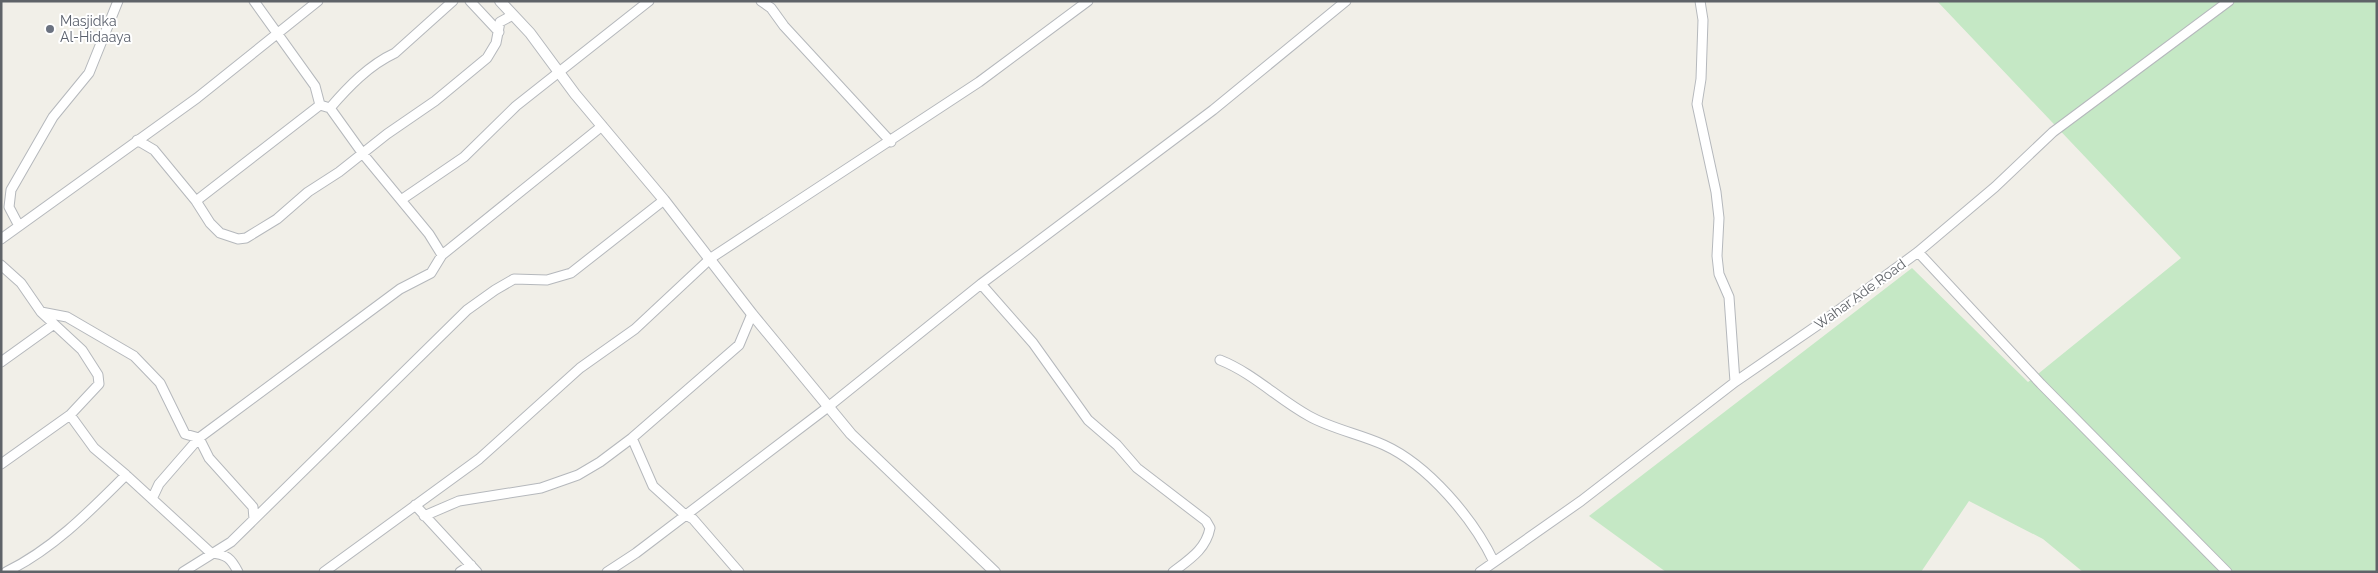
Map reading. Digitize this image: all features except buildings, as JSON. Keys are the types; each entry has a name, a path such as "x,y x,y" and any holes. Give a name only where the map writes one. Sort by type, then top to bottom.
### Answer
{"street":[{"path":"19,226 9,207 11,190 53,117 88,72 118,1"},
{"path":"254,1 315,86 320,105"},
{"path":"1,239 246,61 277,33 318,1"},
{"path":"330,108 351,84 384,58 395,53 453,1"},
{"path":"470,1 499,32"},
{"path":"500,1 511,16 530,33 602,126 711,258 752,314 850,434 995,572"},
{"path":"401,200 464,157 516,106 649,1"},
{"path":"761,1 771,8 784,26 891,142"},
{"path":"324,572 479,459 580,368 635,329 711,258 891,142 979,82 1088,1"},
{"path":"607,572 636,553 684,514 828,407 981,284 1213,110 1346,1"},
{"path":"1700,1 1704,20 1701,79 1697,104 1716,192 1719,218 1717,256 1719,274 1729,297 1735,382"},
{"name":"Wahar Ade Road","path":"1480,572 1581,501 1735,382 1828,318 1918,252 1996,187 2053,132 2229,1"},
{"path":"137,140 154,150 196,201 210,223 220,233 238,239 246,238 277,220 308,192 435,101 487,58 499,32 500,22 511,16"},
{"path":"320,105 330,108 363,154 428,234 442,255"},
{"path":"196,201 320,105"},
{"path":"152,498 159,484 199,438 400,289 430,273 442,255 602,126"},
{"path":"183,572 231,542 467,310 514,279 547,280 571,273 664,200"},
{"path":"1918,252 2041,384 2227,572"},
{"path":"1,265 21,283 41,312 82,350 98,375 99,384 70,415 1,464"},
{"path":"981,284 1033,343 1088,420 1117,445 1137,468 1206,521 1210,528 1208,540 1197,553 1173,572"},
{"path":"41,312 67,317 134,356 160,383 186,434 199,438 209,458 253,507 254,519"},
{"path":"424,516 459,501 541,488 578,475 632,438 739,345 752,314"},
{"path":"1,362 54,324"},
{"path":"1220,360 1251,375 1291,406 1314,419 1384,445 1429,476 1474,529 1494,562"},
{"path":"70,415 94,448 152,498 211,553 224,554 232,560 238,572"},
{"path":"632,438 653,486 684,514 694,519 739,572"},
{"path":"6,572 28,561 47,547 84,516 126,475"},
{"path":"415,505 474,568 460,572"}],"green space":[{"path":"1937,1 2377,1 2377,572 2083,572 2043,539 1969,501 1921,572 1666,572 1589,516 1912,268 2028,382 2181,258"}],"place":[{"name":"Masjidka Al-Hidaaya","path":"50,29"}]}
